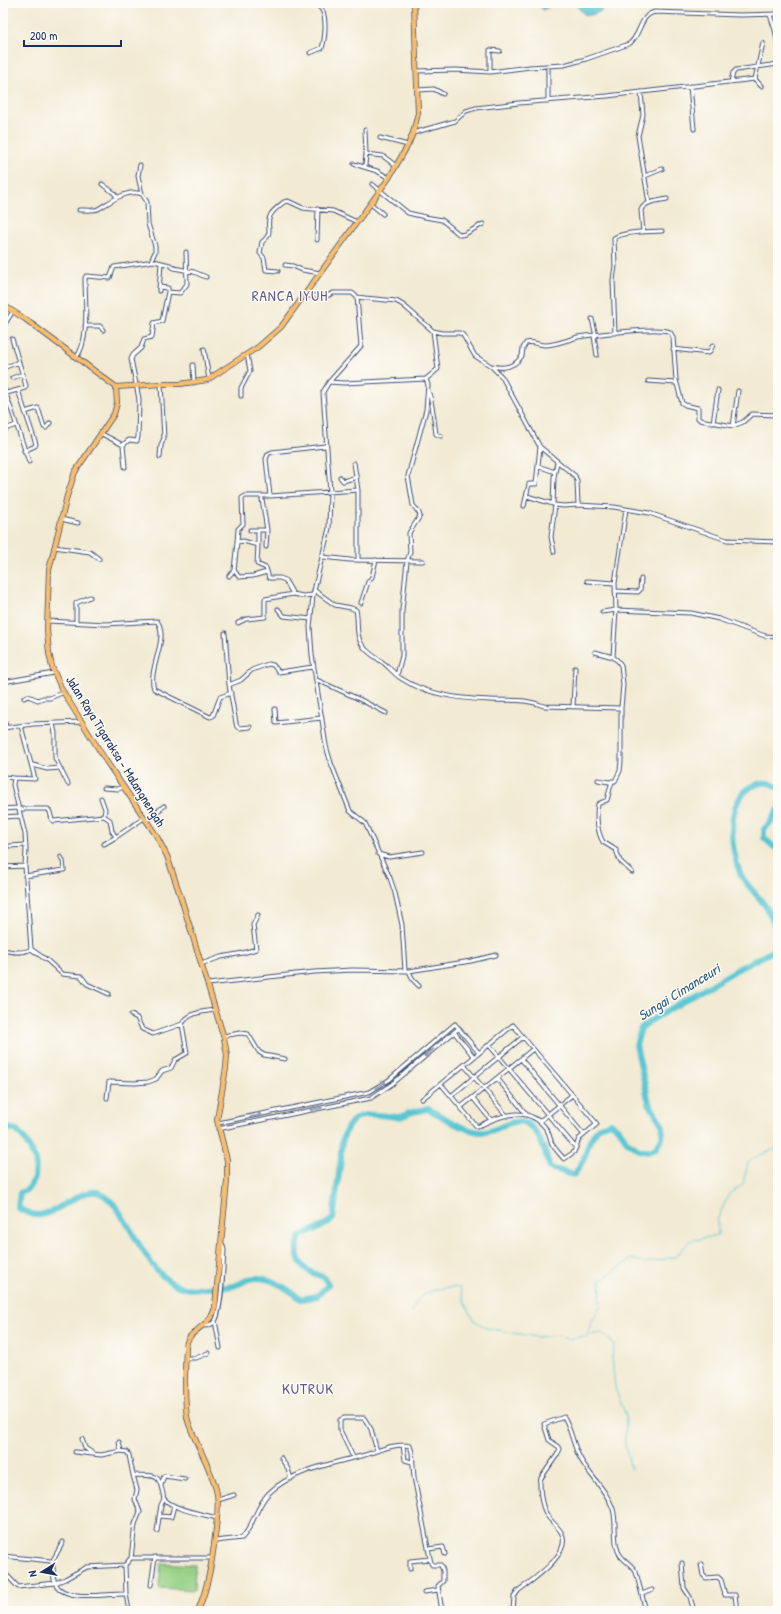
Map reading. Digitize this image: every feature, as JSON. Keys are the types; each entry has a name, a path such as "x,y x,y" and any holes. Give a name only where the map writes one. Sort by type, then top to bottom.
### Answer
{"main road":[{"path":"3,305 116,387 194,383 209,379 274,335 371,204 389,178 408,145 418,114 414,3"},
{"name":"Jalan Raya Tigaraksa - Malangnengah","path":"116,387 116,411 76,472 61,519 49,570 48,647 54,673 64,692 156,835 166,856 182,898 223,1036 227,1055 218,1115 218,1129 227,1166 219,1286 212,1316 189,1338 186,1347 187,1415 214,1483 218,1500 212,1558 206,1587 198,1611"}],"street":[{"path":"310,53 322,48 324,29 323,13 320,7 314,3"},
{"path":"386,3 394,3"},
{"path":"417,71 456,70 490,72 571,64 629,44 634,39 645,18 649,14 655,12 740,16 778,14"},
{"path":"770,15 778,45"},
{"path":"755,79 763,43"},
{"path":"490,72 490,50 500,51"},
{"path":"731,82 735,70 778,64"},
{"path":"548,66 548,101"},
{"path":"413,133 457,120 468,110 519,103 642,92 755,79"},
{"path":"755,79 761,86"},
{"path":"690,86 694,129"},
{"path":"418,90 432,88 443,94"},
{"path":"642,92 643,115 638,136 649,203"},
{"path":"365,130 365,166"},
{"path":"380,138 408,145"},
{"path":"366,154 383,156 396,166"},
{"path":"140,164 138,178 142,194 147,202 148,224 155,246 155,252 151,261"},
{"path":"354,164 365,166 389,178"},
{"path":"645,176 662,169"},
{"path":"102,184 117,197"},
{"path":"372,184 408,213 442,220 460,235 466,234 483,224"},
{"path":"79,210 96,210 117,197 133,193 142,194"},
{"path":"643,232 641,210 643,206 667,199"},
{"path":"278,271 266,270 264,258 260,254 262,242 267,238 269,233 268,224 271,214 285,201 303,208 336,212 357,222"},
{"path":"371,204 383,214"},
{"path":"317,240 318,209"},
{"path":"615,333 613,280 615,266 613,240 618,235 662,231"},
{"path":"168,292 179,294 187,284 186,252"},
{"path":"76,358 81,350 85,326 86,276 110,278 114,268 151,261 187,270 206,277"},
{"path":"159,291 161,263"},
{"path":"285,265 293,266 302,270 321,272"},
{"path":"123,445 128,440 137,440 139,399 132,357 141,348 144,338 152,337 154,323 162,321 168,288 159,287"},
{"path":"304,296 326,296 331,293 352,293 357,297 400,303 433,331 442,333 460,333 463,335 474,356 491,366 502,377 540,447 576,478 578,505"},
{"path":"357,297 361,346 322,392 325,446 330,492 329,528 313,595 310,635 313,667 317,680 326,746 331,763 350,811 365,823 390,878 402,925 407,971 414,982 419,986"},
{"path":"3,327 13,311"},
{"path":"592,318 597,355"},
{"path":"85,326 100,326 103,330"},
{"path":"491,366 504,368 514,364 522,356 522,348 526,343 531,342 544,345 580,337 658,329 668,331 673,337 676,383 683,404 697,407 700,420 734,426 743,422 752,414 778,415"},
{"path":"329,382 344,383 426,379 438,369 433,331"},
{"path":"4,394 25,387 20,362 12,339"},
{"path":"673,349 709,353 713,345"},
{"path":"204,349 209,379"},
{"path":"241,396 242,388 250,371 247,354"},
{"path":"3,368 20,362"},
{"path":"193,365 194,383"},
{"path":"12,378 23,374"},
{"path":"397,675 402,656 401,623 407,561 410,552 410,532 420,516 412,503 409,472 425,418 428,391 428,383 426,379"},
{"path":"648,381 676,383"},
{"path":"160,457 161,445 164,438 161,384"},
{"path":"3,385 4,394 29,462"},
{"path":"18,390 36,444 35,446 24,450"},
{"path":"713,423 718,390"},
{"path":"428,391 430,394 431,409 436,434 441,436"},
{"path":"734,426 738,391"},
{"path":"25,412 38,408 44,427 46,428 50,423"},
{"path":"3,427 5,429 16,425"},
{"path":"102,434 123,445"},
{"path":"123,445 125,467"},
{"path":"270,496 266,459 270,453 325,446"},
{"path":"524,506 529,484 536,484 540,447"},
{"path":"554,552 551,537 557,462"},
{"path":"354,464 358,490 358,560"},
{"path":"538,466 555,472"},
{"path":"340,477 343,481 357,478"},
{"path":"267,572 253,576 238,577 234,570 237,531 243,524 242,498 245,496 270,496 358,490"},
{"path":"527,496 564,506 578,505 614,507 649,513 727,540 778,542"},
{"path":"262,499 267,530 266,547"},
{"path":"613,657 616,610 615,583 626,509"},
{"path":"61,519 78,523"},
{"path":"250,530 267,530"},
{"path":"258,531 257,562 259,565 266,568 269,578 280,578 285,580 293,594"},
{"path":"237,542 245,541 258,545"},
{"path":"54,547 90,552 99,559"},
{"path":"323,557 358,560 423,561"},
{"path":"361,603 368,582 372,577 376,560"},
{"path":"229,576 234,570"},
{"path":"615,591 638,592 640,590 641,578"},
{"path":"587,581 615,583"},
{"path":"314,590 335,605 356,610 358,634 364,648 402,679 414,685 441,694 491,700 532,701 544,706 621,708"},
{"path":"238,623 246,619 265,617 265,599 293,594 313,595"},
{"path":"76,622 76,603 90,597"},
{"path":"278,609 284,616 311,619"},
{"path":"602,612 616,610 691,613 719,619 765,636 778,637"},
{"path":"48,621 106,624 157,621 161,630 152,676 154,689 210,717 213,716 220,697 231,693"},
{"path":"225,633 229,685 237,727 250,727"},
{"path":"596,652 618,660 621,668 623,684 621,708 621,761 617,779 612,781 598,780"},
{"path":"229,685 241,680 252,670 268,664 273,665 279,672 313,667"},
{"path":"573,706 575,668"},
{"path":"3,682 54,673"},
{"path":"317,680 386,713"},
{"path":"24,698 28,696 38,700 50,698 64,692"},
{"path":"275,709 276,723 322,718"},
{"path":"3,713 5,728 82,722"},
{"path":"53,724 55,733 55,756 68,784"},
{"path":"3,777 35,779 33,766 21,726"},
{"path":"33,766 47,769 60,768"},
{"path":"14,778 13,785 25,834 26,845 24,866 31,949"},
{"path":"612,781 607,800 598,804 597,820 599,832 603,842 616,850 620,861 632,872"},
{"path":"104,788 118,789 124,787"},
{"path":"101,798 105,809 104,816"},
{"path":"104,844 164,806"},
{"path":"3,809 48,809 52,820 54,821 104,816 110,820 112,831 116,837"},
{"path":"3,817 20,816"},
{"path":"10,846 26,845"},
{"path":"378,854 389,857 423,852"},
{"path":"26,876 64,870 63,862 60,857"},
{"path":"3,867 24,866"},
{"path":"201,964 221,957 256,949 253,925 258,915"},
{"path":"3,950 17,952 28,951 31,949"},
{"path":"31,949 63,974 81,976 87,984 108,994"},
{"path":"208,984 314,972 352,970 383,972 407,971 471,961 496,955"},
{"path":"131,1015 138,1018 142,1029 153,1034 182,1024 190,1015 215,1010"},
{"path":"107,1098 108,1082 135,1083 153,1081 161,1072 171,1068 175,1060 186,1054 187,1048 182,1024"},
{"path":"218,1124 369,1092 389,1080 455,1024 479,1053"},
{"path":"422,1098 513,1026 597,1124 579,1139 574,1152 564,1159 552,1144 550,1135 540,1121 535,1117 527,1115 507,1116 491,1120 477,1127 441,1084"},
{"path":"450,1028 474,1057"},
{"path":"218,1129 371,1098 392,1084 459,1028"},
{"path":"223,1036 240,1033 248,1034 259,1052 264,1055 285,1059"},
{"path":"451,1096 523,1037"},
{"path":"489,1045 576,1148"},
{"path":"461,1107 533,1049"},
{"path":"521,1059 584,1135"},
{"path":"464,1065 507,1116"},
{"path":"496,1078 527,1115"},
{"path":"540,1121 572,1095"},
{"path":"472,1098 491,1120"},
{"path":"219,1286 220,1308 215,1321 220,1348"},
{"path":"203,1326 208,1326 215,1321"},
{"path":"186,1358 196,1358 208,1353"},
{"path":"513,1611 514,1597 518,1591 553,1562 562,1548 562,1533 545,1513 540,1482 541,1478 560,1450 559,1447 549,1440 544,1424 562,1417 566,1418 572,1439 580,1458 611,1504 615,1519 618,1552 621,1557 633,1567 646,1611"},
{"path":"353,1457 340,1430 340,1420 344,1418 364,1418 371,1429 377,1451"},
{"path":"82,1438 85,1448 95,1455"},
{"path":"119,1442 121,1451"},
{"path":"403,1445 405,1460 412,1462"},
{"path":"214,1540 242,1538 256,1511 268,1495 279,1485 291,1479 310,1470 353,1457 403,1445 410,1446 414,1477 431,1564 441,1566 443,1571 444,1581 438,1585 442,1611"},
{"path":"75,1452 95,1455 104,1455 121,1451 128,1453 137,1490 135,1499 140,1512 135,1524 131,1558 125,1565 126,1594 129,1611"},
{"path":"281,1458 288,1469 291,1479"},
{"path":"134,1475 153,1475 158,1478 164,1499 161,1505 158,1531"},
{"path":"161,1485 164,1476 185,1479"},
{"path":"218,1500 234,1495"},
{"path":"164,1499 174,1506 217,1518"},
{"path":"159,1516 171,1517 174,1506"},
{"path":"63,1542 52,1562 55,1582 62,1592 71,1594 126,1594"},
{"path":"428,1549 443,1547 445,1554"},
{"path":"3,1556 52,1562"},
{"path":"151,1585 155,1557"},
{"path":"131,1558 212,1558"},
{"path":"410,1569 410,1561 430,1559"},
{"path":"682,1563 684,1588 690,1597 694,1611"},
{"path":"701,1564 703,1575 706,1578 718,1578 721,1580 725,1595 735,1595 737,1611"},
{"path":"3,1571 18,1587 55,1582 65,1579 87,1567 125,1565"},
{"path":"424,1592 438,1590"},
{"path":"642,1594 652,1590"}],"green space":[{"path":"161,1563 195,1565 194,1590 159,1588"}],"water":[{"path":"538,3 555,3 543,10"},
{"path":"574,3 602,3 601,11 591,15 584,14"}],"waterway":[{"name":"Sungai Cimanceuri","path":"778,788 769,783 762,783 753,786 744,793 737,802 732,826 734,851 740,873 766,907 778,933"},
{"name":"Sungai Cimanceuri","path":"778,810 770,823 764,829 764,838 774,847 778,848"},
{"name":"Sungai Cimanceuri","path":"3,1127 16,1130 24,1138 36,1161 35,1178 28,1189 20,1193 18,1208 35,1215 43,1214 51,1212 83,1194 97,1192 107,1198 117,1208 153,1265 163,1277 176,1285 190,1289 226,1287 256,1278 270,1280 277,1283 301,1299 317,1296 328,1285 325,1278 309,1271 302,1265 298,1257 297,1249 300,1236 321,1227 333,1219 341,1158 341,1146 347,1128 356,1119 370,1114 400,1117 428,1109 460,1126 481,1132 490,1131 514,1122 522,1122 529,1125 539,1137 546,1153 550,1168 574,1175 584,1159 590,1140 599,1127 611,1123 620,1130 627,1142 639,1150 648,1151 656,1148 662,1138 663,1126 649,1103 636,1045 641,1028 650,1021 738,969 773,951 778,936"},
{"path":"588,1334 591,1323 600,1306 601,1280 632,1259 644,1263 675,1257 690,1241 718,1235 717,1220 729,1194 743,1184 748,1163 753,1158 778,1148"},
{"path":"412,1312 417,1301 424,1295 439,1289 455,1287 460,1288 464,1301 474,1320 486,1328 537,1337 558,1335 567,1339 602,1333 614,1344 612,1357 615,1388 626,1416 625,1445 631,1469"}],"district":[{"name":"RANCA IYUH","path":"290,296"},
{"name":"KUTRUK","path":"308,1389"}]}
